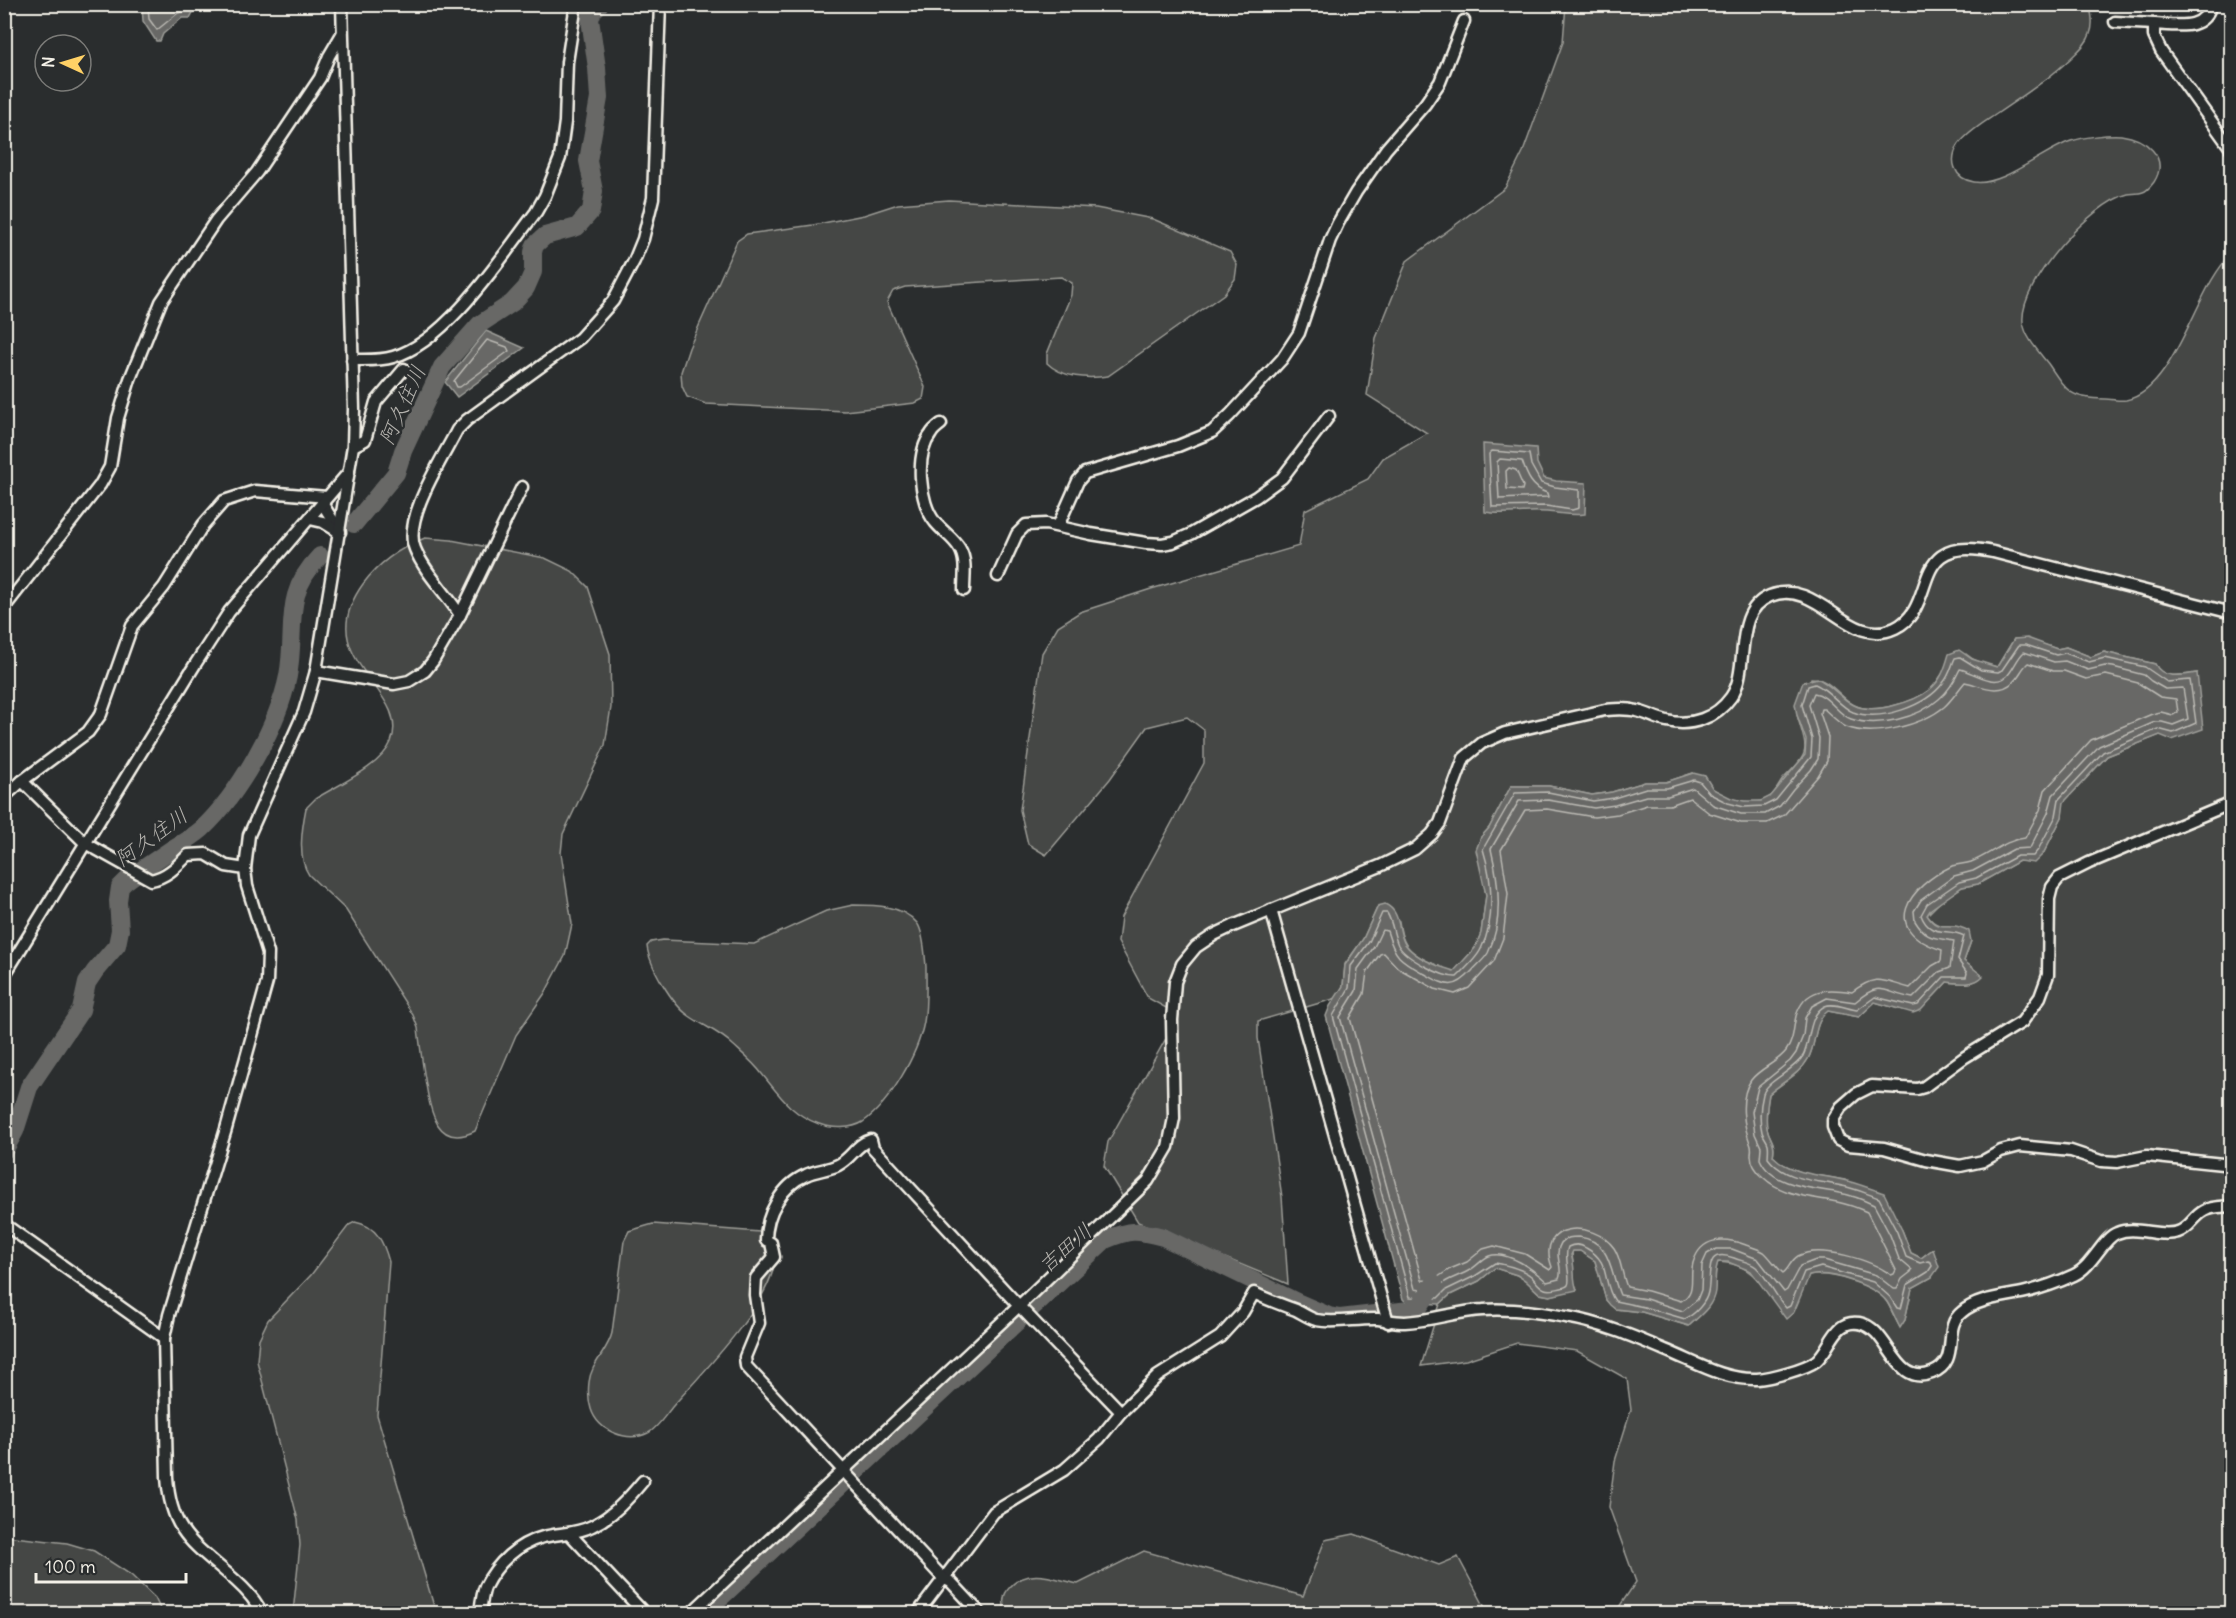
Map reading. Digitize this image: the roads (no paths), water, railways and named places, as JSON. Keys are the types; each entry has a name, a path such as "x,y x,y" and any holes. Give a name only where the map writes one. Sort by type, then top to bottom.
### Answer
{"street":[{"path":"262,1614 248,1592 186,1536 174,1518 168,1497 164,1338 267,982 268,952 247,886 245,869 249,835 304,712 316,671 353,446 342,4"},
{"path":"352,360 393,357 412,349 432,336 462,305 536,212 560,158 565,122 567,62 576,4"},
{"path":"460,615 414,548 412,535 416,510 457,430 467,420 580,338 612,301 634,261 643,239 653,198 660,4"},
{"path":"2115,22 2199,24 2208,14 2211,4"},
{"path":"1058,526 1078,481 1085,473 1178,446 1212,432 1282,359 1299,333 1330,240 1338,223 1386,149 1425,104 1440,82 1464,21"},
{"path":"2154,24 2154,36 2161,51 2232,150"},
{"path":"4,608 100,485 110,468 118,418 130,379 161,302 216,220 264,163 320,78 342,34"},
{"path":"353,446 365,440 376,402 404,369"},
{"path":"998,576 1017,534 1026,525 1046,524 1091,534 1162,544 1191,534 1256,498 1282,478 1329,416"},
{"path":"941,424 930,435 923,453 921,486 925,504 933,521 961,550 964,562 964,590"},
{"path":"4,976 230,612 349,472"},
{"path":"316,671 394,684 409,681 424,671 433,661 460,615 522,487"},
{"path":"4,797 88,732 101,714 132,626 164,587 203,525 224,501 255,491 325,500"},
{"path":"325,500 340,532"},
{"path":"310,519 324,522 340,532"},
{"path":"690,1614 1019,1306 1148,1181 1168,1147 1174,1118 1174,982 1182,964 1196,947 1214,935 1403,856 1424,842 1440,823 1464,758 1473,749 1493,737 1605,710 1622,708 1668,722 1684,723 1708,718 1730,699 1735,690 1741,671 1749,618 1758,605 1771,596 1784,593 1802,594 1862,630 1883,632 1896,628 1909,617 1920,597 1927,576 1941,557 1948,552 1970,548 2232,613"},
{"path":"22,781 85,843 152,880 161,878 173,870 188,855 206,854 226,866 245,869"},
{"path":"2232,803 2089,863 2059,878 2052,887 2049,899 2048,975 2040,996 2022,1022 1965,1057 1924,1087 1917,1089 1872,1086 1864,1089 1836,1113 1833,1127 1838,1140 1848,1145 1884,1148 1948,1165 1969,1165 1983,1161 2001,1151 2020,1146 2071,1151 2101,1161 2117,1162 2147,1156 2232,1165"},
{"path":"1271,910 1388,1322"},
{"path":"981,1614 951,1582 944,1579 744,1363 759,1323 755,1295 756,1278 774,1257 771,1243 766,1240 766,1226 776,1202 795,1182 809,1174 837,1166 861,1143 871,1140 873,1148 1120,1412"},
{"path":"917,1614 994,1512 1064,1470 1099,1439 1120,1412 1158,1376 1220,1337 1243,1312 1254,1293 1314,1320 1338,1322 1380,1319 1388,1322 1408,1322 1480,1310 1521,1310 1570,1317 1640,1340 1721,1375 1760,1379 1814,1363 1837,1331 1847,1324 1859,1323 1872,1329 1901,1367 1916,1375 1926,1375 1941,1368 1947,1362 1953,1325 1960,1313 1967,1308 2029,1292 2076,1274 2093,1259 2107,1240 2118,1232 2174,1233 2187,1227 2205,1210 2232,1206"},
{"path":"4,1224 164,1338"},
{"path":"480,1614 485,1588 507,1556 523,1544 589,1528 622,1506 644,1481"},
{"path":"569,1533 645,1614"}],"water":[{"path":"142,4 197,5 190,18 182,18 163,34 160,41 156,41 143,21"},
{"path":"486,331 524,348 457,397 445,382"},
{"path":"1483,444 1536,448 1537,463 1544,478 1586,483 1585,514 1485,512"},
{"path":"2027,638 2057,649 2066,647 2091,657 2104,652 2155,664 2158,669 2168,674 2197,673 2203,729 2172,740 2160,735 2107,756 2064,802 2062,817 2043,854 2034,863 2019,861 1978,884 1962,887 1931,909 1927,915 1936,924 1958,926 1969,931 1971,941 1964,961 1983,976 1966,983 1947,982 1921,1010 1913,1013 1875,1002 1859,1017 1828,1011 1817,1027 1811,1053 1805,1064 1796,1074 1769,1094 1766,1124 1773,1144 1773,1156 1789,1167 1806,1173 1848,1181 1884,1193 1911,1253 1921,1258 1933,1249 1939,1267 1932,1277 1912,1288 1905,1320 1900,1328 1889,1305 1881,1296 1851,1280 1828,1275 1809,1276 1794,1312 1786,1319 1751,1271 1728,1262 1718,1262 1712,1302 1689,1326 1642,1312 1615,1309 1606,1300 1595,1261 1580,1251 1573,1251 1571,1255 1577,1290 1550,1296 1540,1294 1517,1275 1495,1268 1479,1281 1450,1295 1440,1304 1407,1303 1403,1299 1326,1016 1343,986 1345,965 1363,939 1378,906 1385,904 1394,912 1405,944 1409,949 1428,961 1454,971 1475,948 1481,933 1486,895 1476,850 1481,837 1489,828 1511,786 1549,786 1592,795 1612,792 1645,782 1666,782 1693,773 1705,776 1713,789 1731,798 1761,801 1771,796 1805,755 1806,740 1795,704 1803,682 1817,678 1849,702 1862,708 1893,706 1914,699 1937,683 1949,654 1959,650 1972,659 1997,667 2014,639"}],"waterway":[{"name":"阿久住川","path":"354,524 396,473 403,451 442,367 480,324 512,303 526,288 533,272 535,245 545,236 577,227 591,211 594,191 588,161 599,98 590,19 593,11 600,4"},
{"name":"阿久住川","path":"4,1151 15,1131 29,1087 81,1010 87,983 117,945 120,930 118,901 120,887 138,872 202,829 230,797 255,758 276,716 288,676 295,599 308,571 320,556"},
{"name":"吉田川","path":"703,1614 1105,1240 1134,1232 1163,1237 1299,1303 1329,1316 1340,1318 1418,1309 1434,1284"}]}
